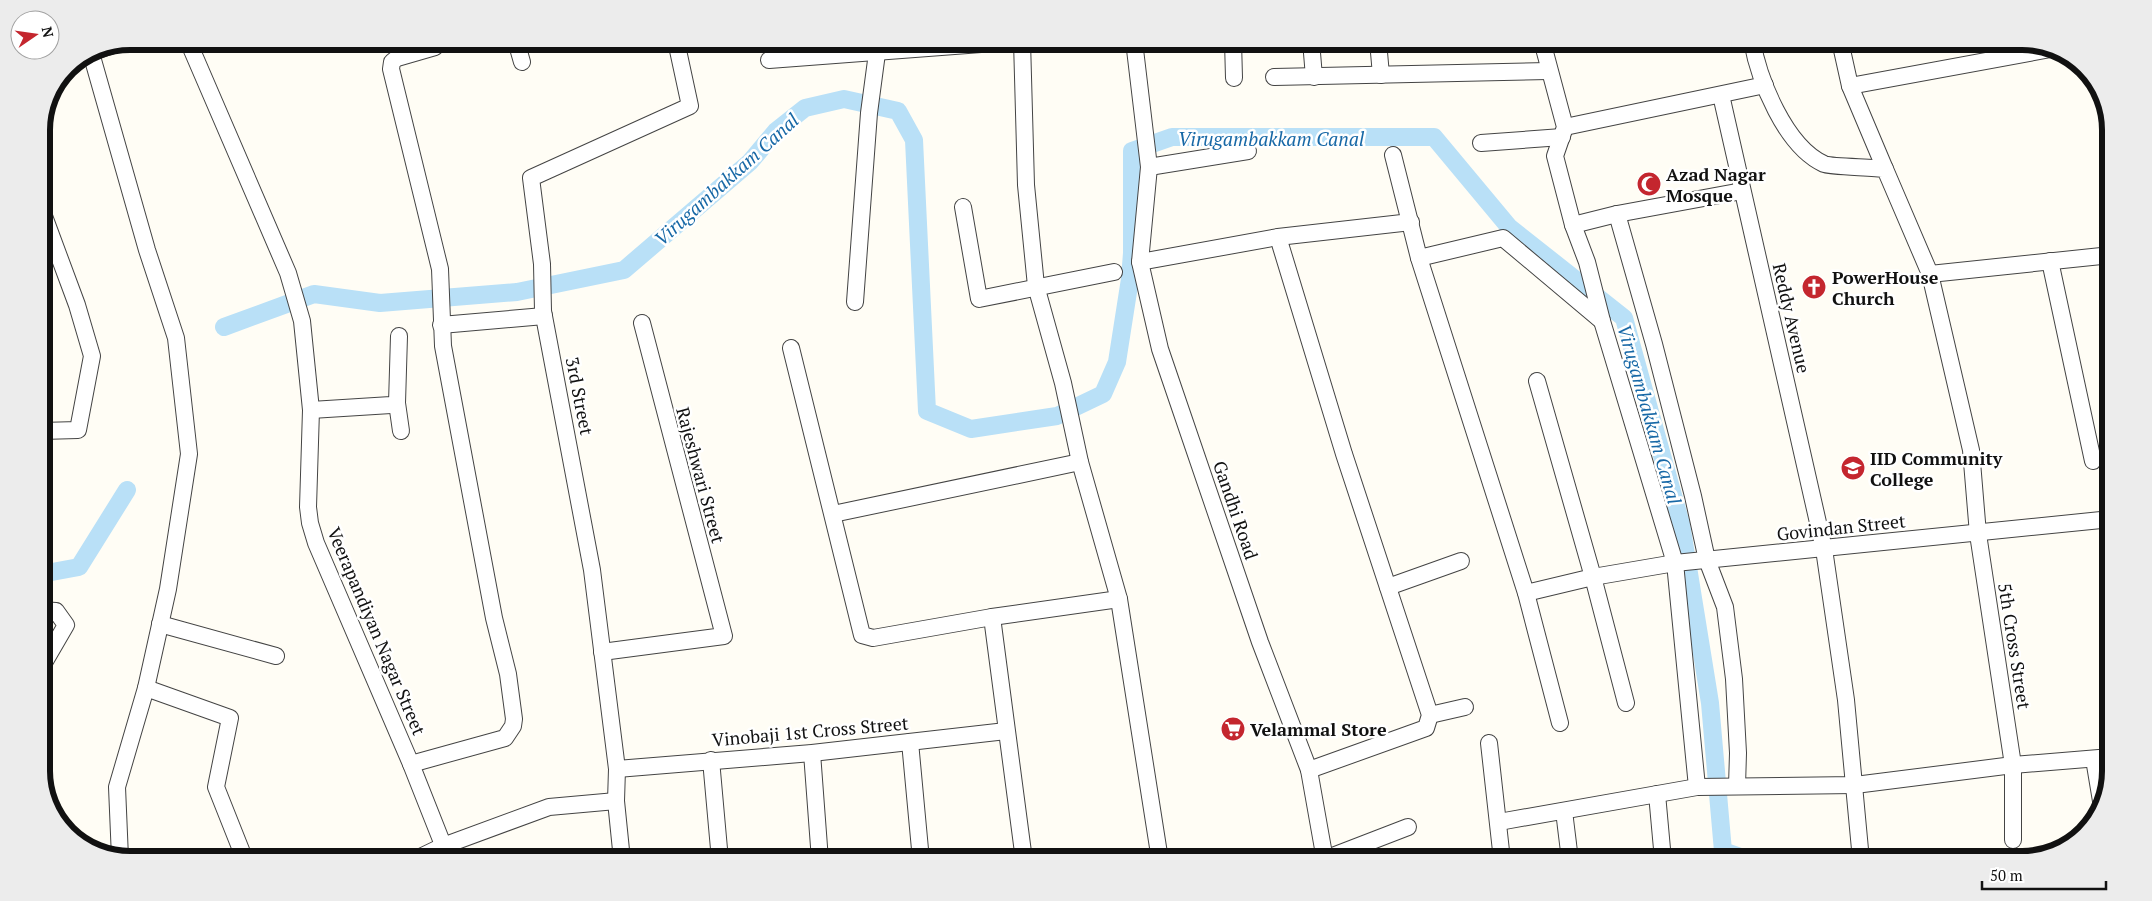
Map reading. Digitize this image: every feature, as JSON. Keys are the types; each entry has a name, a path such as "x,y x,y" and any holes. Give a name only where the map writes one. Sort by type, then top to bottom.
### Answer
{"street":[{"name":"Veerapandiyan Nagar Street","path":"192,50 288,273 302,321 311,410 308,507 310,523 316,543 411,764 445,851"},
{"path":"411,764 505,738 513,726 514,720 508,674 489,588 443,346 440,270 391,69 392,62 397,58 425,50"},
{"path":"519,50 522,62"},
{"name":"3rd Street","path":"621,851 616,801 617,769 592,570 544,313 542,264 531,178 690,106 678,50"},
{"path":"769,60 903,50"},
{"path":"1022,50 1026,186 1036,286 1063,383 1080,462 1119,599 1159,851"},
{"name":"Gandhi Road","path":"1135,50 1149,167 1140,262 1160,349 1260,642 1309,770 1324,851"},
{"path":"1233,50 1234,78"},
{"path":"1312,50 1314,77"},
{"path":"1379,50 1381,75"},
{"path":"1544,50 1564,132 1555,156 1573,225 1587,262 1602,321 1674,563 1697,787"},
{"path":"1755,50 1765,85 1783,124 1804,148 1825,164 1885,169"},
{"name":"5th Cross Street","path":"1842,50 1850,86 1930,274 1971,450 1978,534 2013,765 2013,840"},
{"path":"855,302 869,113 877,52"},
{"path":"1850,86 2036,52"},
{"path":"91,60 147,250 176,338 189,454 168,589 146,688 117,787 120,850"},
{"path":"1274,77 1548,71"},
{"path":"1481,143 1564,132 1765,85"},
{"name":"Reddy Avenue","path":"1721,95 1824,549 1846,700 1861,851"},
{"path":"1149,167 1248,151"},
{"path":"1393,155 1420,258 1526,593 1560,724"},
{"path":"1573,225 1617,214 1742,192"},
{"path":"963,207 979,299 1036,286 1114,272"},
{"path":"1617,214 1654,344 1693,496 1707,560 1724,606 1733,670 1738,753 1737,786"},
{"path":"1140,262 1278,237 1411,222"},
{"path":"50,232 74,296 92,356 78,430 50,431"},
{"path":"1278,237 1344,454 1430,715 1426,728 1309,770"},
{"path":"1420,258 1503,238 1602,321"},
{"path":"1930,274 2102,256"},
{"path":"2050,261 2093,461"},
{"path":"441,320 544,313"},
{"name":"Rajeshwari Street","path":"602,652 724,636 642,323"},
{"path":"399,336 397,403 401,432"},
{"path":"790,348 862,635 873,638 992,617 1119,599"},
{"path":"1537,381 1594,577 1626,704"},
{"path":"311,410 391,405 397,403"},
{"path":"833,514 1080,462"},
{"name":"Govindan Street","path":"1526,593 1594,577 1674,563 1978,534 2102,520"},
{"path":"1388,587 1461,561"},
{"path":"50,611 56,611 66,625 50,654"},
{"path":"992,617 1023,851"},
{"path":"160,624 276,656"},
{"path":"146,688 230,718 216,787 241,851"},
{"path":"1430,715 1465,707"},
{"name":"Vinobaji 1st Cross Street","path":"617,769 812,753 1006,730"},
{"path":"910,742 920,851"},
{"path":"1489,743 1501,851"},
{"path":"812,753 819,851"},
{"path":"1499,822 1697,787 1855,785 2013,765 2102,758"},
{"path":"2094,759 2099,790"},
{"path":"711,760 719,851"},
{"path":"1657,794 1662,851"},
{"path":"451,851 549,808 616,801"},
{"path":"1564,811 1569,851"},
{"path":"1346,851 1408,827"}],"waterway":[{"name":"Virugambakkam Canal","path":"224,327 314,294 380,303 517,292 624,270 750,162 776,131 805,108 844,99 898,111 914,140 927,411 971,429 1057,416 1103,394 1117,362 1130,279 1132,253 1132,151 1172,137 1434,137 1509,227 1624,318 1681,524 1710,703 1723,851"},
{"name":"Virugambakkam Canal","path":"50,572 79,567 127,490"}],"place":[{"name":"Azad Nagar Mosque","path":"1649,184"},
{"name":"PowerHouse Church","path":"1814,287"},
{"name":"IID Community College","path":"1853,468"},
{"name":"Velammal Store","path":"1233,729"}]}
